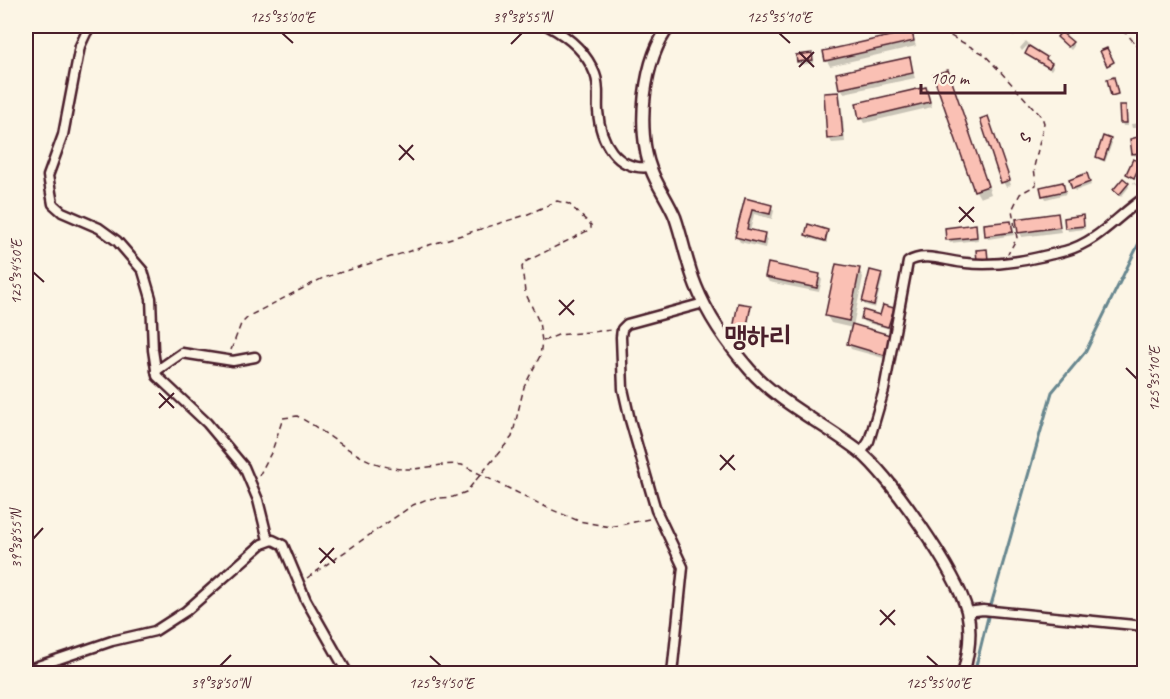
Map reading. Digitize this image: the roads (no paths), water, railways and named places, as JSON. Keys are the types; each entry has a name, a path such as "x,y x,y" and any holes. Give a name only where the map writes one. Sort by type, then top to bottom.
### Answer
{"street":[{"path":"95,26 83,38 77,57 63,135 48,176 49,194 57,209 105,232 127,250 143,271 151,298 156,371 161,380 207,423 244,467 251,482 268,540"},
{"path":"548,26 577,45 591,66 598,86 601,129 610,152 630,165 650,167"},
{"path":"670,26 653,56 645,93 644,133 650,167 674,216 704,303 751,371 768,387 861,453 902,500 963,599 970,625 969,656 963,674"},
{"path":"861,453 869,441 884,390 908,262 919,257 968,264 1009,262 1065,251 1093,240 1115,219 1144,198"},
{"path":"672,674 683,567 659,517 623,389 622,329 627,324 704,303"},
{"path":"156,371 182,352 227,360 255,357"},
{"path":"26,670 162,627 186,611 268,540 278,541 283,545 298,583 348,674"},
{"path":"967,612 983,610 1144,626"}],"waterway":[{"path":"991,605 1052,392 1086,351 1144,233"},
{"path":"974,674 988,617"}],"district":[{"name":"맹하리","path":"758,335"}]}
